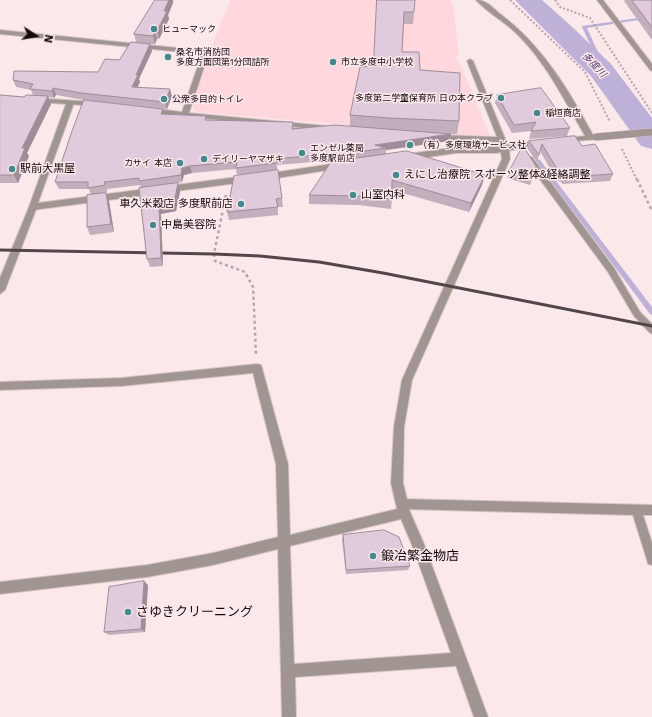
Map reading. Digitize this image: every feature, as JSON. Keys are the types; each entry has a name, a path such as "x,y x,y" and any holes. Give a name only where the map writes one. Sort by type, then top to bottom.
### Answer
{"street":[{"path":"479,0 522,35 570,98 593,137"},
{"path":"600,0 652,69"},
{"path":"0,32 206,52 185,114"},
{"path":"470,61 503,144 505,161 407,380 399,427 398,483 403,508 418,544 481,717"},
{"path":"31,100 101,105"},
{"path":"0,290 33,207 70,103"},
{"path":"138,108 334,129"},
{"path":"427,136 520,145 652,132"},
{"path":"403,158 456,150 496,150 503,144"},
{"path":"33,207 350,165"},
{"path":"0,386 121,382 257,368 282,464 289,717"},
{"path":"0,588 147,571 213,559 284,542 403,508"},
{"path":"288,671 460,658"}],"lane":[{"path":"520,145 544,181 611,270 637,314 652,330"},
{"path":"403,508 652,510"},
{"path":"636,509 652,560"}],"path":[{"path":"510,0 585,72 613,128"},
{"path":"555,0 560,7 590,18 652,113"},
{"path":"619,142 652,211"},
{"path":"229,181 214,254 215,261 246,272 253,287 257,368"}],"shaded area":[{"name":"市立多度中小学校","path":"230,0 450,0 452,2 454,12 459,56 455,57 462,68 490,135 461,135 197,112 194,110 193,104 214,40"}],"building":[{"path":"155,0 169,0 164,11 167,11 157,31 155,31 153,36 134,34"},
{"path":"377,0 415,0 414,12 404,12 402,52 419,52 420,70 460,73 459,121 350,115 360,67 373,66"},
{"path":"632,0 652,0 652,27"},
{"path":"131,42 150,44 132,87 170,89 165,102 81,93 53,88 52,91 30,89 33,84 13,80 14,71 98,72 105,59 119,60"},
{"path":"541,88 570,128 531,131 536,122 514,125 497,95"},
{"path":"0,95 24,97 26,95 48,96 22,148 25,148 14,175 0,175"},
{"path":"84,100 163,109 161,114 206,116 205,120 293,122 292,129 335,125 451,134 375,145 386,148 337,155 338,153 276,159 276,163 236,168 237,162 190,166 182,168 181,175 139,181 139,178 104,182 105,185 88,188 88,182 55,182"},
{"path":"575,136 582,146 595,144 613,174 565,177 564,175 560,174 542,144 539,155 529,141"},
{"path":"523,146 536,166 533,177 510,170"},
{"path":"407,151 485,175 471,203 392,180 392,199 358,196 309,195 331,162"},
{"path":"278,170 282,198 276,199 278,207 227,212 234,176"},
{"path":"178,183 174,203 159,206 161,258 147,259 139,188"},
{"path":"106,193 111,224 87,227 87,195"},
{"name":"鍛冶繁金物店","path":"384,530 399,537 410,566 346,570 343,535"},
{"name":"さゆきクリーニング","path":"144,581 141,629 104,632 109,587"}],"waterway":[{"name":"多度川","path":"527,0 559,28 601,70 652,139"},
{"path":"598,67 599,59 584,27 652,17"},
{"path":"538,161 652,312"}],"railway":[{"path":"0,250 214,254 260,256 319,262 383,273 652,326"}],"place":[{"name":"ヒューマック","path":"154,29"},
{"name":"桑名市消防団 多度方面団第1分団詰所","path":"168,57"},
{"name":"市立多度中小学校","path":"333,62"},
{"name":"多度第二学童保育所 日の本クラブ","path":"501,98"},
{"name":"公衆多目的トイレ","path":"164,99"},
{"name":"稲垣商店","path":"537,113"},
{"name":"（有）多度環境サービス社","path":"410,145"},
{"name":"エンゼル薬局 多度駅前店","path":"302,153"},
{"name":"デイリーヤマザキ","path":"204,159"},
{"name":"カサイ 本店","path":"180,163"},
{"name":"駅前大黒屋","path":"12,169"},
{"name":"えにし治療院 スポーツ整体&経絡調整","path":"396,175"},
{"name":"山室内科","path":"353,195"},
{"name":"車久米穀店 多度駅前店","path":"241,204"},
{"name":"中島美容院","path":"153,225"},
{"name":"鍛冶繁金物店","path":"373,556"},
{"name":"さゆきクリーニング","path":"128,612"}]}
